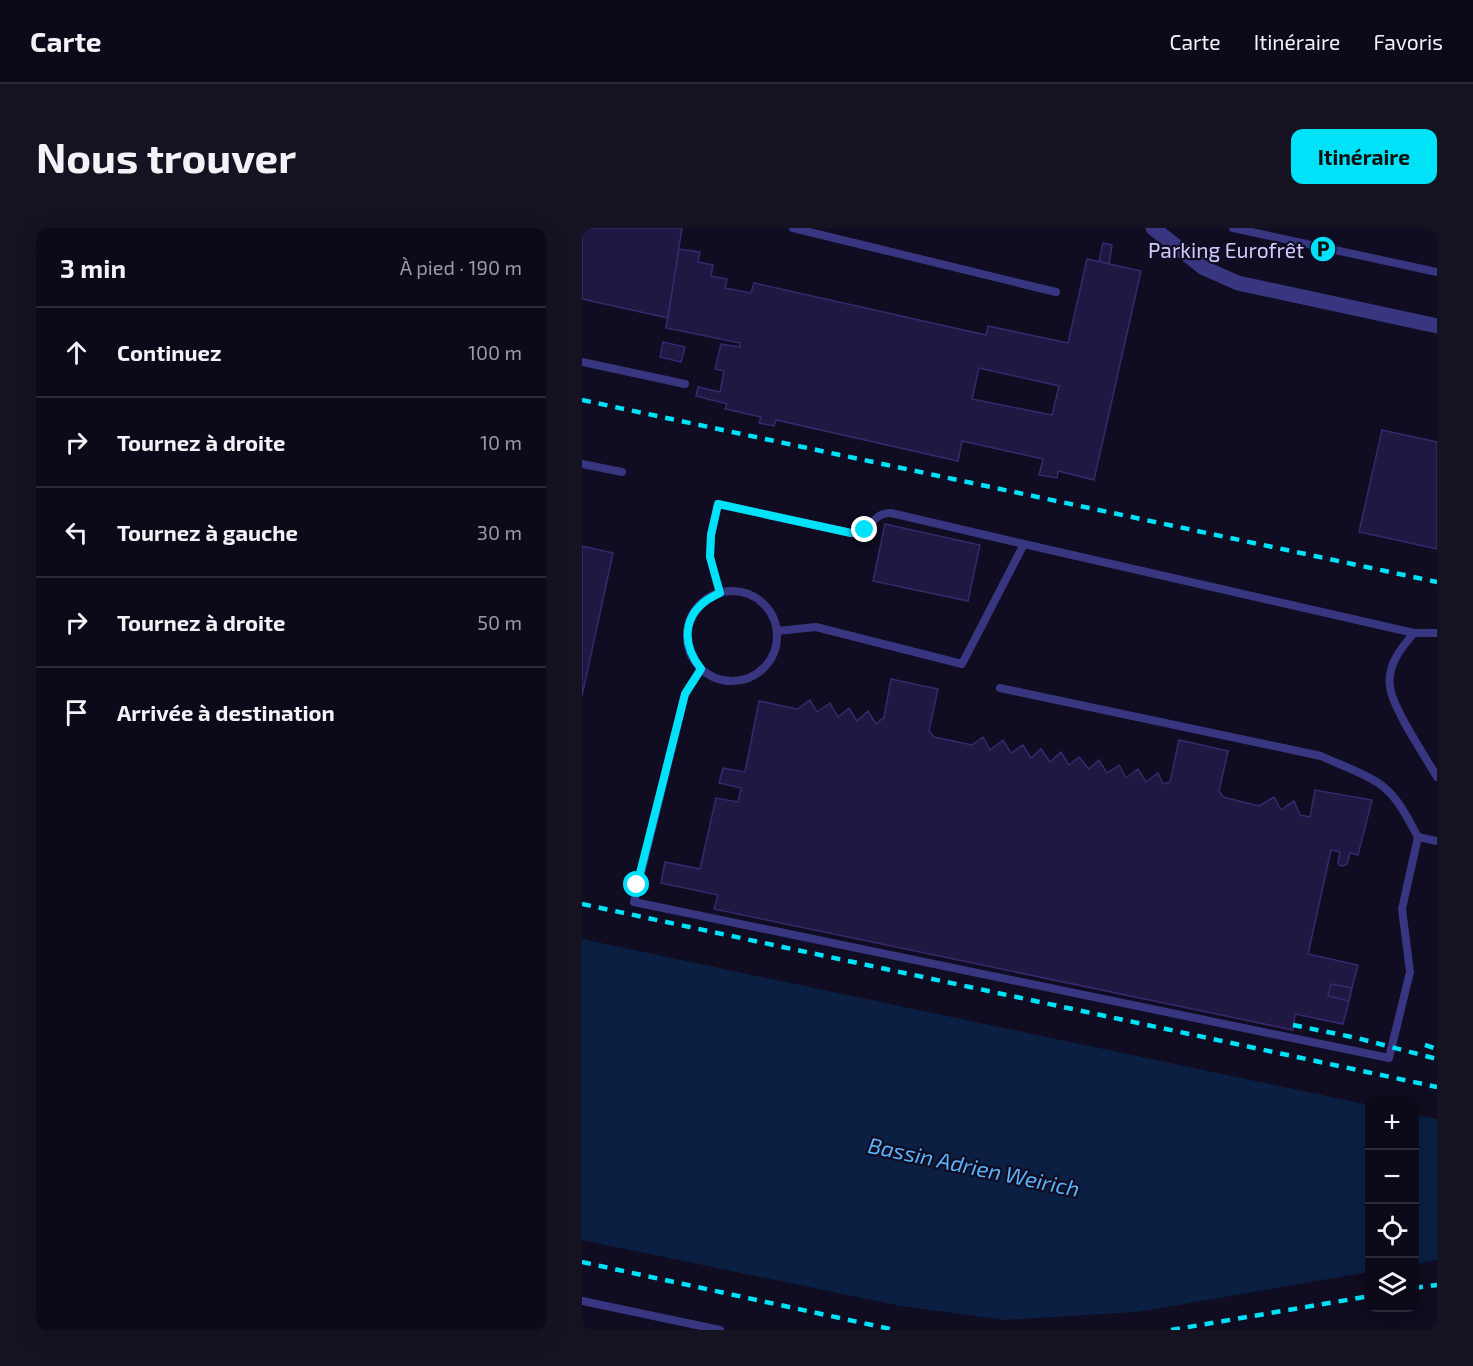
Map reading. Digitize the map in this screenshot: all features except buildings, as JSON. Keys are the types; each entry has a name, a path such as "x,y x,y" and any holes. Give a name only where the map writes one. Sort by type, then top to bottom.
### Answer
{"street":[{"path":"1153,228 1204,268 1238,283 1437,326"}],"lane":[{"path":"793,228 1056,292"},
{"path":"1233,228 1437,272"},
{"path":"582,362 685,384"},
{"path":"582,464 622,472"},
{"path":"720,593 710,557 711,535 718,504 856,534 865,530 880,514 891,513 1414,633 1437,633"},
{"path":"777,631 816,627 962,664 1024,544"},
{"path":"735,591 750,595 763,604 772,617 777,631 776,647 769,661 759,672 745,679 729,681 714,677 701,669 688,646 687,632 690,619 697,607 707,598 720,593 735,591"},
{"path":"1414,633 1400,649 1392,665 1390,687 1401,715 1437,777"},
{"path":"701,669 685,694 634,902 1389,1058 1410,972 1402,909 1418,837 1405,812 1387,789 1358,772 1321,756 1000,688"},
{"path":"1418,837 1437,841"},
{"path":"582,1301 720,1330"}],"water":[{"name":"Bassin Adrien Weirich","path":"582,939 1365,1104 1365,1273 1137,1312 1005,1320 901,1306 582,1240"},
{"path":"1419,1115 1437,1119 1437,1260 1419,1263"}],"railway":[{"path":"582,400 1437,582"},
{"path":"582,904 1437,1087"},
{"path":"1293,1025 1357,1038 1437,1059"},
{"path":"1425,1045 1437,1049"},
{"path":"582,1262 895,1330"},
{"path":"1419,1287 1437,1285"},
{"path":"1171,1330 1365,1297"}],"place":[{"name":"Parking Eurofrêt","path":"1323,249"}],"route":[{"path":"637,885 685,694 701,669 688,646 687,632 690,619 697,607 707,598 720,593 710,557 711,535 718,504 856,534 865,530"}]}
